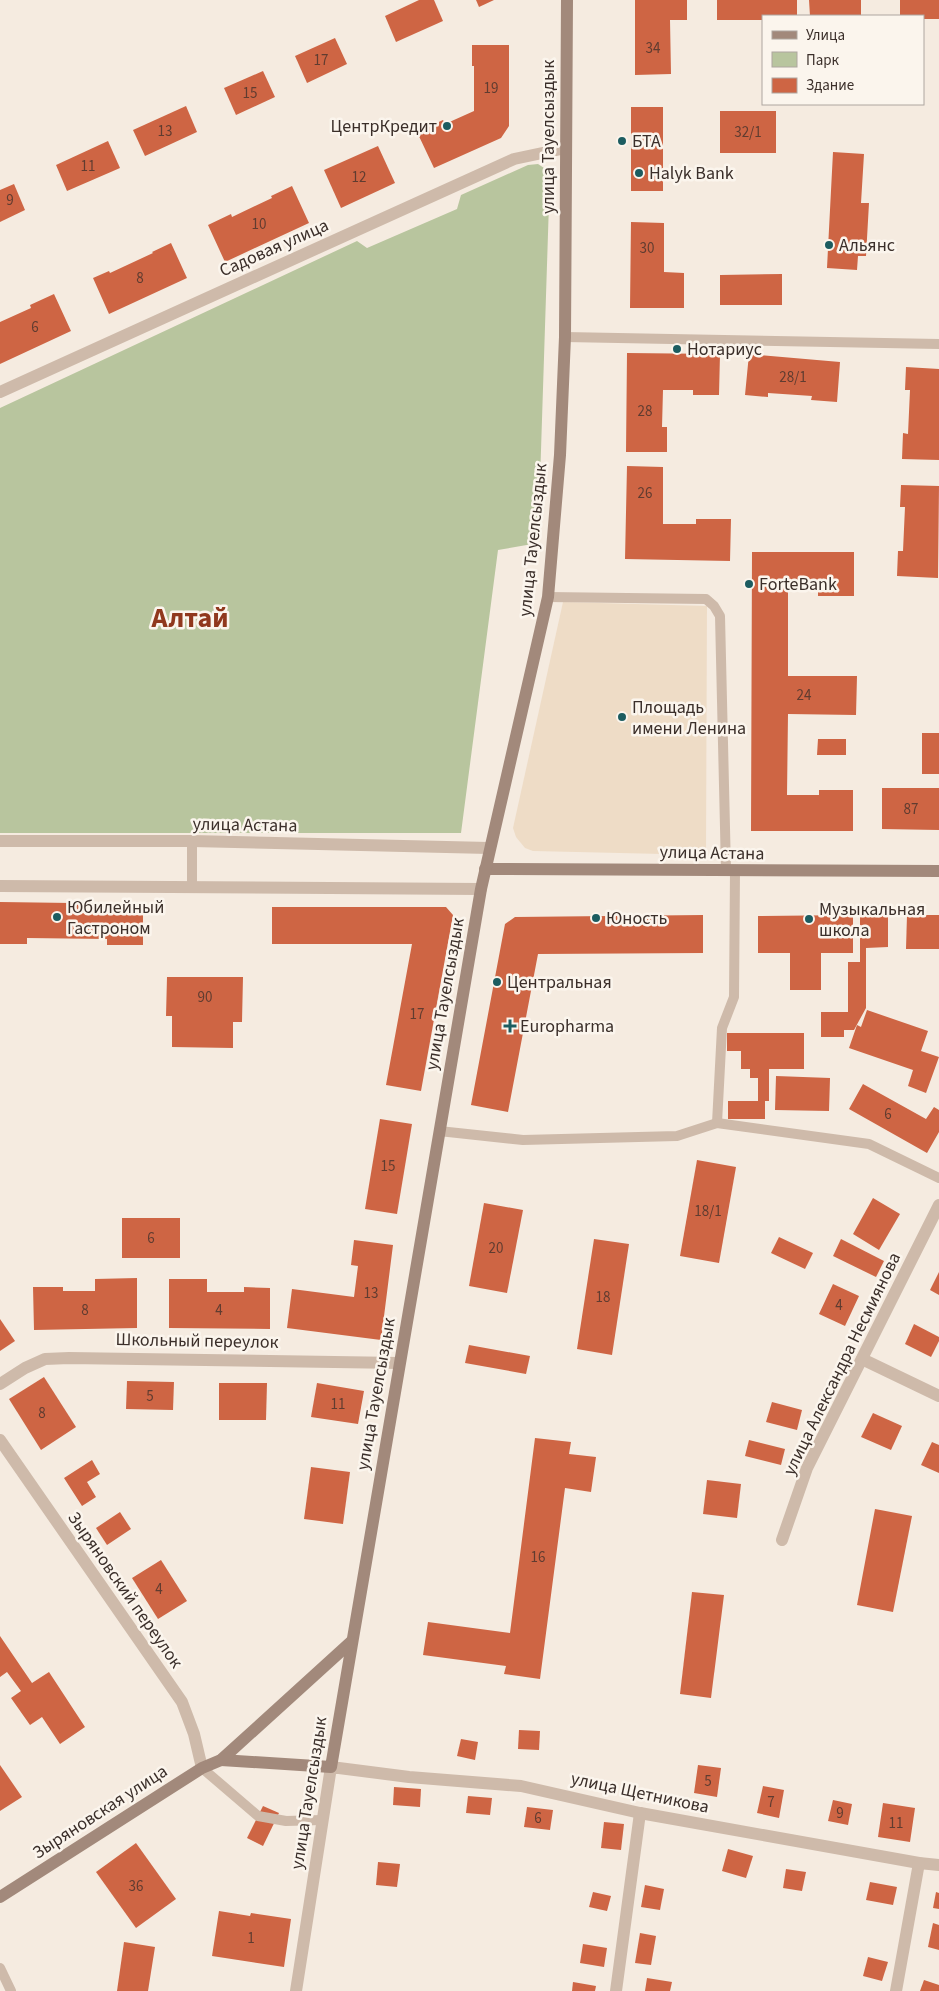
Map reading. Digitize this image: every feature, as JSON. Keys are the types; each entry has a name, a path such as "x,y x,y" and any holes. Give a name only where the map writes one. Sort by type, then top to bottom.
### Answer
{"street":[{"name":"улица Тауелсыздык","path":"296,1991 351,1642 484,869 531,677 548,597 560,455 565,337 567,0"},
{"name":"Садовая улица","path":"0,392 514,159 566,148"},
{"name":"улица Астана","path":"0,841 192,840 489,848"},
{"name":"улица Астана","path":"484,869 939,871"},
{"path":"0,886 481,889"},
{"name":"улица Александра Несмиянова","path":"782,1540 807,1468 939,1205"},
{"name":"Школьный переулок","path":"0,1384 24,1368 44,1359 399,1363"},
{"path":"862,1359 939,1396"},
{"name":"Зыряновский переулок","path":"0,1440 182,1702 194,1734 202,1768"},
{"path":"221,1760 351,1642"},
{"path":"221,1760 332,1767"},
{"name":"Зыряновская улица","path":"0,1897 202,1768 221,1760"},
{"name":"улица Щетникова","path":"332,1767 409,1777 521,1786 640,1813 939,1865"},
{"path":"616,1991 640,1813"},
{"path":"896,1991 919,1863"}],"lane":[{"path":"565,337 939,344"},
{"path":"548,597 706,599 714,606 720,616 734,997 722,1028 717,1123"},
{"path":"192,840 192,887"},
{"path":"439,1130 523,1140 677,1136 717,1123 869,1144 939,1178"},
{"path":"202,1768 258,1816 286,1821 322,1820"},
{"path":"0,1968 11,1991"}],"green space":[{"path":"538,164 550,172 538,543 498,550 461,833 0,833 0,408 357,241 367,248 457,209 461,195 528,165"}],"shaded area":[{"name":"Площадь имени Ленина","path":"563,602 707,606 706,855 533,851 525,848 516,837 513,828"}],"building":[{"path":"419,0 434,0 443,21 396,42 385,16"},
{"path":"476,0 494,0 479,7"},
{"path":"635,0 687,0 687,20 670,20 671,74 635,75"},
{"path":"717,0 797,0 797,15 762,15 762,20 717,20"},
{"path":"809,0 861,0 861,15 810,15"},
{"path":"900,0 939,0 939,19 924,19 924,15 900,15"},
{"path":"335,38 347,64 307,83 295,56"},
{"path":"472,45 509,45 509,126 501,138 434,168 417,132 443,120 445,124 474,111"},
{"path":"263,71 275,97 236,115 224,88"},
{"path":"186,106 197,132 145,156 133,130"},
{"path":"631,107 663,107 663,191 631,191"},
{"path":"720,111 776,111 776,153 720,153"},
{"path":"108,141 120,168 67,191 56,165"},
{"path":"378,146 395,183 341,208 324,170"},
{"path":"833,152 864,154 861,203 869,203 866,256 858,256 857,270 827,268"},
{"path":"14,184 25,210 0,222 0,190"},
{"path":"292,186 309,223 225,262 208,225 231,214 232,217"},
{"path":"631,222 664,223 664,272 684,273 684,308 630,308"},
{"path":"171,243 187,278 109,314 93,278 109,271 110,273"},
{"path":"782,274 782,305 720,305 720,275"},
{"path":"54,294 71,331 0,364 0,322 31,308 30,305"},
{"path":"627,353 720,354 719,395 693,395 693,390 663,390 662,427 667,427 667,452 626,452"},
{"path":"749,354 840,362 837,402 811,400 812,396 768,393 768,397 745,395"},
{"path":"906,367 939,369 939,460 902,459 903,433 908,434 910,390 905,390"},
{"path":"627,466 663,467 663,524 696,524 696,519 731,519 730,561 625,559"},
{"path":"901,485 939,486 938,578 897,576 898,551 903,551 905,507 900,507"},
{"path":"752,552 854,552 854,596 818,596 818,589 788,589 788,676 857,676 856,715 788,714 787,795 819,795 819,790 853,790 853,831 751,831"},
{"path":"922,733 939,733 939,774 922,774"},
{"path":"818,739 846,739 846,755 817,755"},
{"path":"882,788 939,788 939,830 882,829"},
{"path":"0,902 143,904 143,945 107,945 107,939 27,938 27,944 0,944"},
{"path":"272,907 446,907 453,915 421,1091 386,1085 412,944 272,944"},
{"path":"703,915 703,953 538,954 508,1112 471,1105 505,924 515,917"},
{"path":"853,915 853,953 821,953 821,990 790,990 790,953 758,953 758,916"},
{"path":"907,915 939,915 939,949 906,949"},
{"path":"860,916 888,916 888,947 866,948 866,1008 854,1030 844,1030 844,1037 821,1037 821,1012 848,1012 848,962 860,962"},
{"path":"167,977 243,977 242,1022 233,1022 233,1048 172,1047 172,1016 166,1016"},
{"path":"867,1010 928,1031 921,1051 939,1057 926,1093 908,1086 913,1070 849,1048 857,1025 861,1027"},
{"path":"727,1033 804,1033 804,1069 769,1069 769,1101 765,1101 765,1119 728,1119 728,1101 758,1101 758,1078 750,1078 750,1069 741,1069 741,1051 727,1051"},
{"path":"776,1076 830,1078 829,1111 775,1110"},
{"path":"863,1084 926,1119 934,1107 939,1110 939,1132 927,1153 849,1109"},
{"path":"380,1119 412,1124 397,1214 365,1209"},
{"path":"697,1160 736,1167 719,1263 680,1256"},
{"path":"873,1198 900,1214 879,1250 853,1234"},
{"path":"484,1203 523,1210 507,1293 469,1286"},
{"path":"122,1218 180,1218 180,1258 122,1258"},
{"path":"779,1237 813,1253 805,1269 771,1253"},
{"path":"594,1239 629,1244 612,1355 577,1349"},
{"path":"841,1239 884,1261 876,1277 833,1256"},
{"path":"354,1240 393,1245 381,1340 287,1328 292,1289 354,1297 358,1266 351,1265"},
{"path":"939,1272 939,1295 930,1290"},
{"path":"137,1278 137,1328 34,1330 33,1287 63,1287 63,1291 95,1291 95,1279"},
{"path":"169,1279 207,1279 207,1292 244,1292 244,1287 270,1288 270,1329 169,1328"},
{"path":"833,1284 859,1296 845,1326 819,1314"},
{"path":"0,1319 15,1341 0,1351"},
{"path":"914,1324 939,1337 931,1357 905,1344"},
{"path":"469,1345 530,1356 526,1374 465,1363"},
{"path":"44,1377 76,1427 41,1450 9,1399"},
{"path":"127,1381 174,1382 173,1410 126,1409"},
{"path":"219,1383 267,1383 266,1420 219,1420"},
{"path":"317,1383 364,1391 358,1424 311,1417"},
{"path":"772,1402 802,1410 797,1430 766,1422"},
{"path":"873,1413 902,1426 891,1450 861,1437"},
{"path":"535,1438 571,1442 569,1454 596,1457 591,1492 565,1488 540,1679 504,1674 506,1666 423,1655 428,1622 510,1633"},
{"path":"749,1440 785,1449 781,1465 745,1456"},
{"path":"932,1442 939,1445 939,1473 921,1465"},
{"path":"92,1460 100,1474 87,1482 96,1497 82,1506 64,1478"},
{"path":"311,1467 350,1472 343,1524 304,1519"},
{"path":"707,1480 741,1484 737,1518 703,1514"},
{"path":"875,1509 912,1516 893,1612 857,1605"},
{"path":"120,1512 131,1529 107,1545 96,1528"},
{"path":"161,1560 187,1601 158,1619 132,1578"},
{"path":"692,1592 724,1595 711,1698 680,1694"},
{"path":"0,1636 32,1683 49,1672 85,1727 60,1744 42,1717 30,1725 11,1698 21,1691 7,1672 0,1677"},
{"path":"519,1730 540,1731 539,1750 518,1749"},
{"path":"461,1739 478,1742 475,1760 457,1756"},
{"path":"0,1765 22,1797 0,1811"},
{"path":"698,1765 721,1768 717,1797 694,1793"},
{"path":"763,1786 784,1790 779,1818 757,1813"},
{"path":"394,1787 421,1789 420,1807 393,1805"},
{"path":"468,1796 492,1798 490,1815 466,1813"},
{"path":"833,1800 852,1804 848,1825 828,1821"},
{"path":"883,1803 915,1808 910,1842 878,1837"},
{"path":"263,1806 279,1813 263,1846 247,1838"},
{"path":"527,1807 553,1810 550,1830 524,1827"},
{"path":"604,1822 624,1824 621,1850 601,1848"},
{"path":"136,1843 176,1899 136,1928 96,1872"},
{"path":"728,1849 753,1856 746,1878 722,1871"},
{"path":"378,1862 400,1864 397,1887 376,1885"},
{"path":"786,1869 806,1872 802,1891 783,1888"},
{"path":"870,1882 897,1887 893,1905 866,1900"},
{"path":"645,1885 664,1889 660,1910 641,1907"},
{"path":"593,1892 611,1896 607,1911 589,1907"},
{"path":"936,1892 939,1893 939,1909 933,1908"},
{"path":"219,1911 250,1916 251,1913 291,1919 284,1967 212,1956"},
{"path":"933,1923 939,1925 939,1950 928,1947"},
{"path":"640,1933 656,1936 651,1965 635,1963"},
{"path":"124,1942 155,1947 148,1991 117,1991"},
{"path":"583,1944 607,1948 604,1967 580,1963"},
{"path":"868,1957 888,1962 882,1981 863,1976"},
{"path":"647,1978 672,1982 670,1991 645,1991"},
{"path":"924,1980 939,1985 939,1991 920,1991"},
{"path":"573,1982 596,1986 595,1991 572,1991"}],"place":[{"name":"ЦентрКредит","path":"447,126"},
{"name":"БТА","path":"622,141"},
{"name":"Halyk Bank","path":"639,173"},
{"name":"Альянс","path":"829,245"},
{"name":"Нотариус","path":"677,349"},
{"name":"ForteBank","path":"749,584"},
{"name":"Площадь имени Ленина","path":"622,717"},
{"name":"Юбилейный Гастроном","path":"57,917"},
{"name":"Юность","path":"596,918"},
{"name":"Музыкальная школа","path":"809,919"},
{"name":"Центральная","path":"497,982"},
{"name":"Europharma","path":"510,1026"}],"district":[{"name":"Алтай","path":"190,618"}]}
